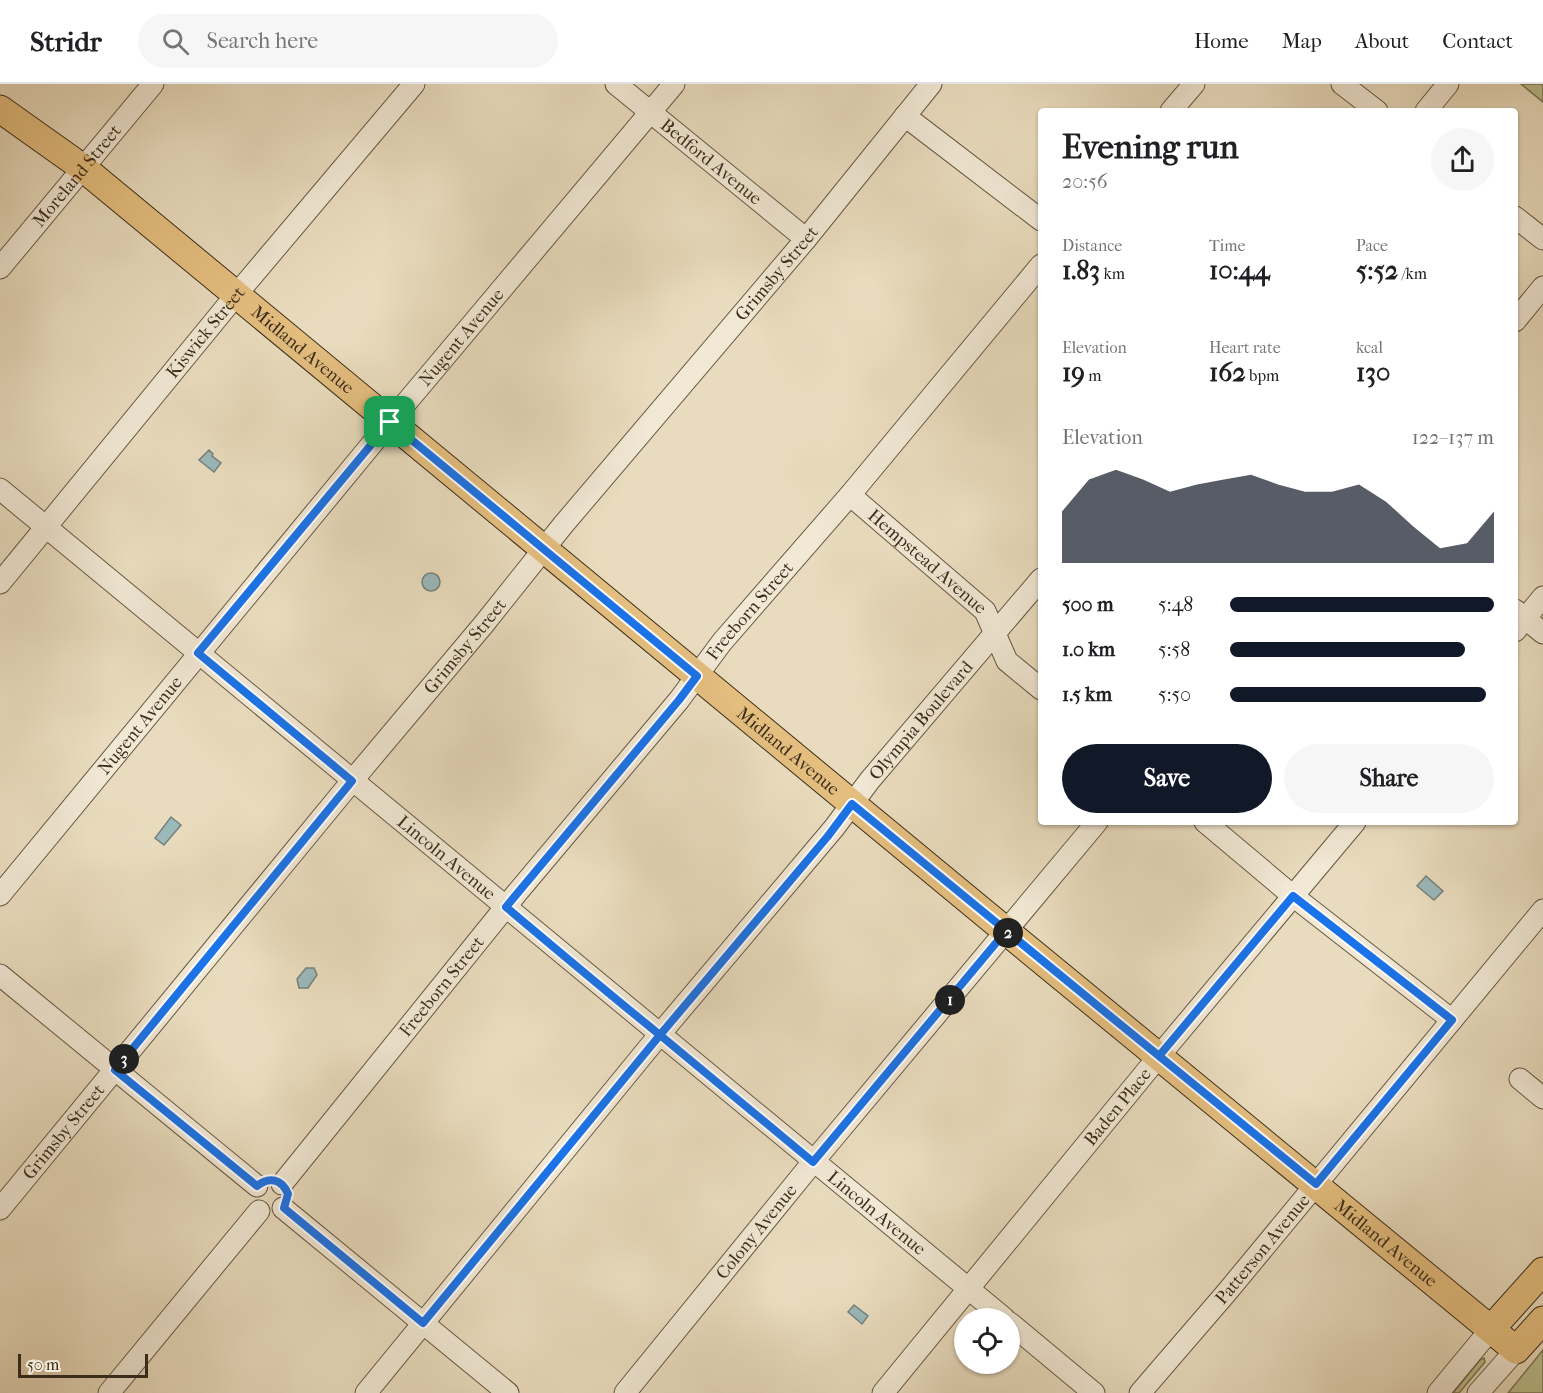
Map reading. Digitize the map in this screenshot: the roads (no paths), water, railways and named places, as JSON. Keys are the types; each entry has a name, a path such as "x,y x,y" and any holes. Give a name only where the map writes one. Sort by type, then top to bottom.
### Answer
{"main road":[{"name":"Midland Avenue","path":"0,87 37,121 62,151"},
{"name":"Midland Avenue","path":"0,109 83,168 1516,1350"},
{"path":"1491,1329 1543,1271"},
{"path":"1516,1350 1543,1320"}],"street":[{"name":"Moreland Street","path":"0,268 153,84"},
{"name":"Kiswick Street","path":"0,583 236,295 414,84"},
{"name":"Bedford Avenue","path":"616,84 806,239"},
{"name":"Nugent Avenue","path":"0,896 198,653 674,84"},
{"name":"Grimsby Street","path":"0,1209 484,624 543,549 806,239 931,84"},
{"path":"1174,108 1194,84"},
{"path":"1342,84 1373,108"},
{"path":"1428,108 1448,84"},
{"path":"905,116 1038,218"},
{"path":"1518,219 1543,238"},
{"name":"Freeborn Street","path":"282,1184 506,907 679,700 722,642 850,495 1038,269"},
{"path":"1518,317 1543,287"},
{"name":"Lincoln Avenue","path":"0,489 992,1308"},
{"name":"Hempstead Avenue","path":"850,495 985,611 1006,661 1038,687"},
{"name":"Olympia Boulevard","path":"366,1393 660,1035 828,836 870,780 1038,583"},
{"path":"1543,597 1518,619 1543,633"},
{"name":"Colony Avenue","path":"625,1393 813,1162 1094,825"},
{"path":"1209,825 1293,896 1452,1020"},
{"name":"Baden Place","path":"883,1393 1159,1056 1352,825"},
{"name":"Patterson Avenue","path":"1140,1393 1543,910"},
{"path":"0,975 257,1186"},
{"path":"1520,1078 1543,1098"},
{"path":"272,1179 282,1184 288,1194 284,1208 270,1215 259,1211 253,1202 254,1190 257,1186 272,1179"},
{"path":"284,1208 508,1393"},
{"path":"109,1393 259,1211"},
{"path":"1438,1393 1491,1329"},
{"path":"1020,1331 1094,1393"},
{"path":"1478,1393 1516,1350"}],"water":[{"path":"209,450 212,456 221,463 214,472 199,460"},
{"path":"427,573 435,573 440,578 438,589 427,591 422,586 422,578"},
{"path":"171,817 181,825 164,845 155,838"},
{"path":"1426,876 1443,891 1434,900 1417,886"},
{"path":"306,968 314,968 317,975 308,988 299,988 297,979"},
{"path":"854,1305 868,1316 862,1324 848,1312"}]}
